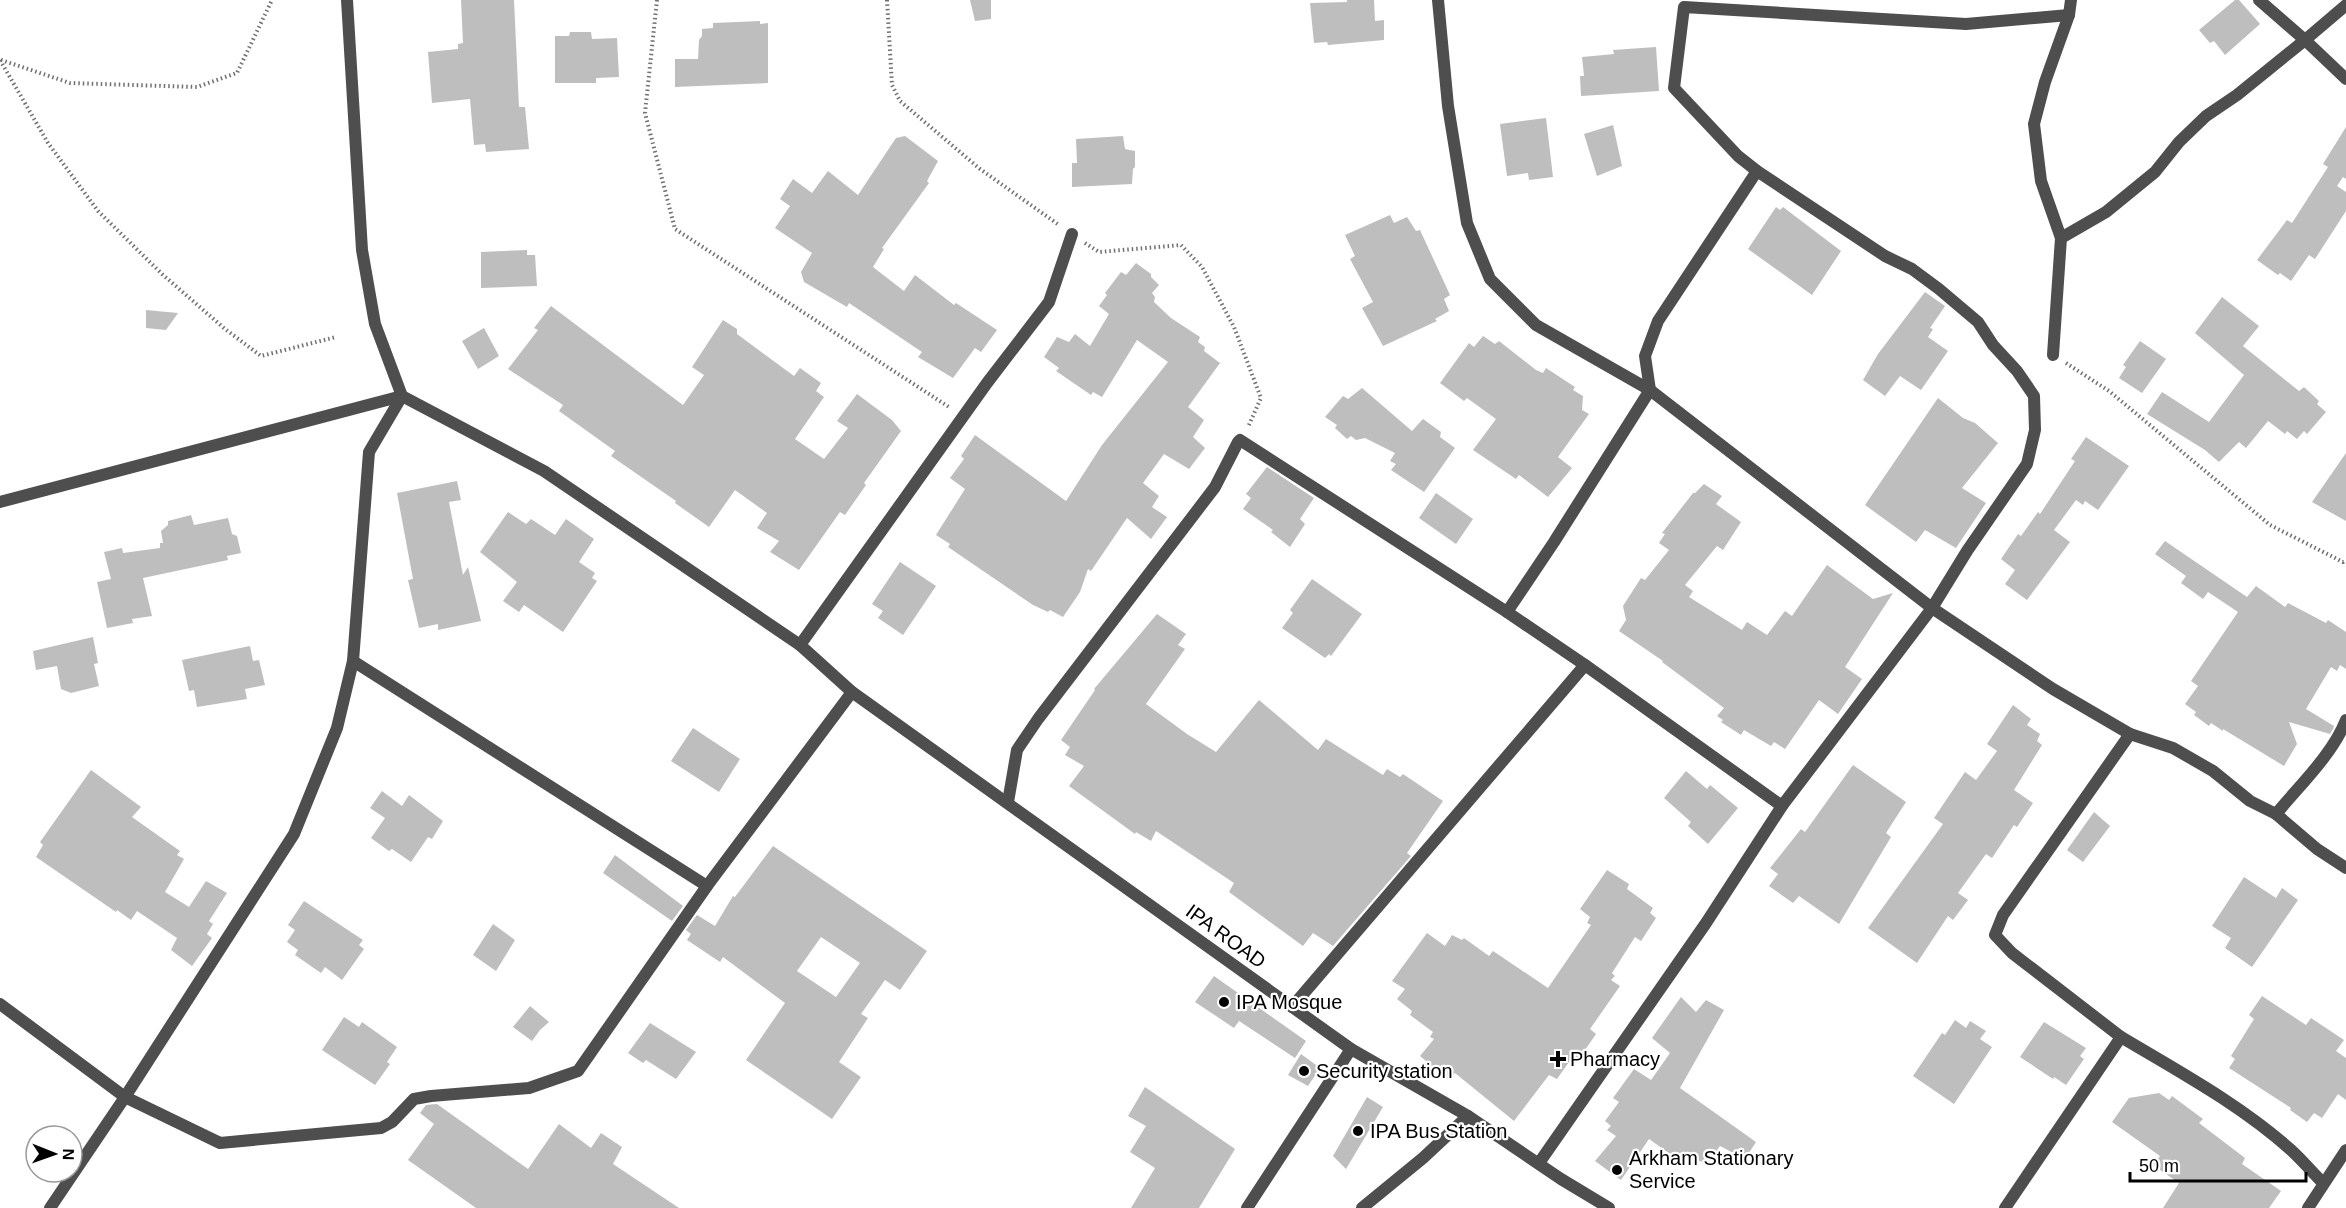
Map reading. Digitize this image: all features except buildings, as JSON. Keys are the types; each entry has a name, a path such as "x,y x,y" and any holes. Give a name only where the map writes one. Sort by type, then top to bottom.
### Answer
{"street":[{"path":"347,0 362,250 375,324 402,396"},
{"path":"1438,0 1448,106 1467,223 1490,279 1536,325 1650,390 1932,608 2053,689 2130,734 2173,748 2213,771 2250,801 2276,814 2317,849 2341,867 2346,868"},
{"path":"2053,355 2061,238 2041,181 2034,124 2044,82 2069,15 2071,0"},
{"path":"2259,0 2346,79"},
{"path":"1539,1163 1706,923 1782,806 1932,608 1967,551 2027,464 2035,430 2034,396 2017,371 1993,345 1978,322 1940,289 1912,269 1885,256 1756,171 1738,156 1674,88 1684,3 1966,24 2069,15"},
{"path":"2061,238 2106,212 2155,172 2179,142 2206,117 2245,89 2346,5"},
{"path":"1507,612 1650,390 1645,356 1658,321 1756,171"},
{"path":"800,645 964,416 1049,302 1072,234"},
{"path":"0,502 402,396"},
{"path":"50,1208 125,1097 294,834 337,728 353,661 369,452 402,396"},
{"name":"IPA ROAD","path":"402,396 544,471 800,645 852,692 1351,1049 1468,1116 1609,1208"},
{"path":"1008,802 1017,750 1038,719 1215,487 1240,440 1507,612 1782,806"},
{"path":"353,661 707,886"},
{"path":"1292,1007 1585,665"},
{"path":"0,1004 125,1097 220,1143 381,1128 392,1122 414,1099 529,1089 578,1071 707,886 852,692"},
{"path":"2276,814 2312,771 2343,729 2346,720"},
{"path":"2130,734 2009,906 1995,935 2012,953 2121,1037 2190,1078 2249,1118 2291,1150 2323,1183"},
{"path":"2005,1208 2121,1037"},
{"path":"1247,1208 1351,1049"},
{"path":"1362,1208 1423,1158 1468,1116"},
{"path":"2308,1208 2346,1150"}],"path":[{"path":"272,0 237,73 196,87 70,83 0,60 48,143 98,211 162,274 225,329 261,356 336,337"},
{"path":"657,0 645,113 675,229 964,416"},
{"path":"2053,355 2109,391 2270,525 2343,562 2346,560"}],"place":[{"name":"IPA Mosque","path":"1224,1002"},
{"name":"Pharmacy","path":"1558,1059"},
{"name":"Security station","path":"1304,1071"},
{"name":"IPA Bus Station","path":"1358,1131"},
{"name":"Arkham Stationary Service","path":"1617,1170"}]}
